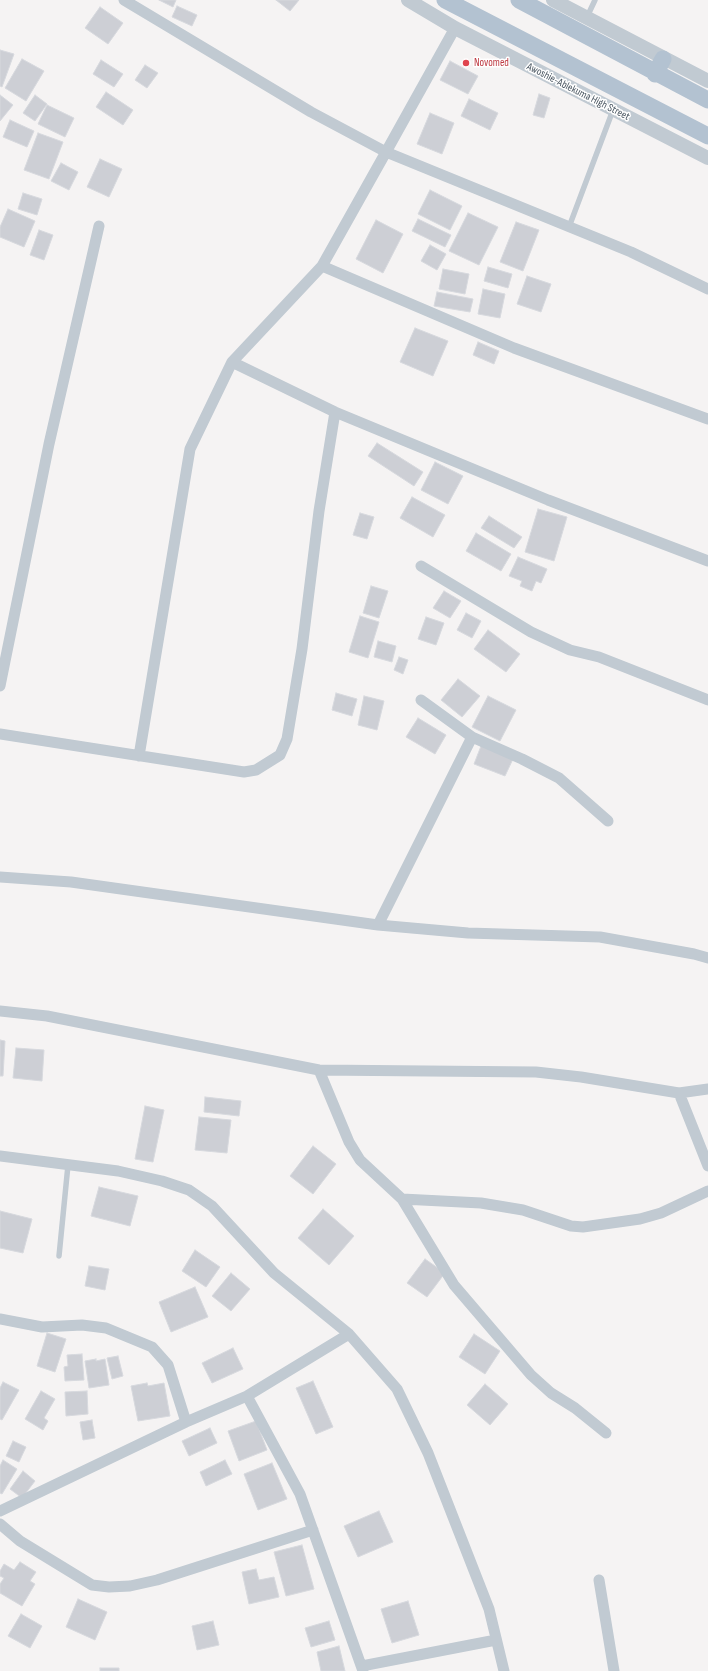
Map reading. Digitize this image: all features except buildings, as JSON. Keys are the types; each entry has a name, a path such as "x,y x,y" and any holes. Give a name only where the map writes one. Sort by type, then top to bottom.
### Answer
{"main road":[{"name":"Awoshie-Ablekuma High Street","path":"445,0 708,136"},
{"path":"519,0 655,74 708,100"},
{"path":"655,74 663,59"}],"street":[{"path":"124,0 271,88 386,152 646,259 708,289"},
{"name":"Awoshie-Ablekuma High Street","path":"408,0 455,28 708,158"},
{"path":"556,1 663,59 708,81"},
{"path":"139,756 188,456 195,438 232,362 322,266 455,28"},
{"path":"0,686 49,444 99,226"},
{"path":"322,266 514,348 708,419"},
{"path":"232,362 335,412 548,500 708,561"},
{"path":"0,734 244,772 256,770 280,754 287,739 301,656 319,511 335,412"},
{"path":"421,566 531,632 550,641 570,650 599,657 708,700"},
{"path":"421,700 472,738 522,759 559,778 608,821"},
{"path":"378,925 472,738"},
{"path":"0,877 72,882 378,925 468,933 600,937 694,954 708,958"},
{"path":"0,1011 47,1016 319,1070 536,1072 581,1077 679,1093 708,1089"},
{"path":"319,1070 349,1142 360,1160 402,1199 454,1285 531,1375 551,1393 575,1408 606,1433"},
{"path":"679,1093 708,1166"},
{"path":"0,1156 118,1172 162,1181 189,1190 212,1206 274,1273 349,1334 397,1389 428,1453 489,1609 504,1671"},
{"path":"402,1199 481,1203 523,1210 571,1226 583,1227 640,1219 661,1213 708,1191"},
{"path":"0,1319 42,1327 82,1325 106,1328 152,1346 168,1365 186,1422"},
{"path":"0,1511 186,1422 247,1396 349,1334"},
{"path":"247,1396 300,1494 363,1668 496,1640"},
{"path":"0,1524 20,1542 92,1584 109,1587 130,1586 157,1580 313,1530"},
{"path":"599,1580 614,1671"}],"lane":[{"path":"586,18 595,0"},
{"path":"569,227 613,110"},
{"path":"58,1256 68,1165"}],"place":[{"name":"Novomed","path":"466,63"}]}
